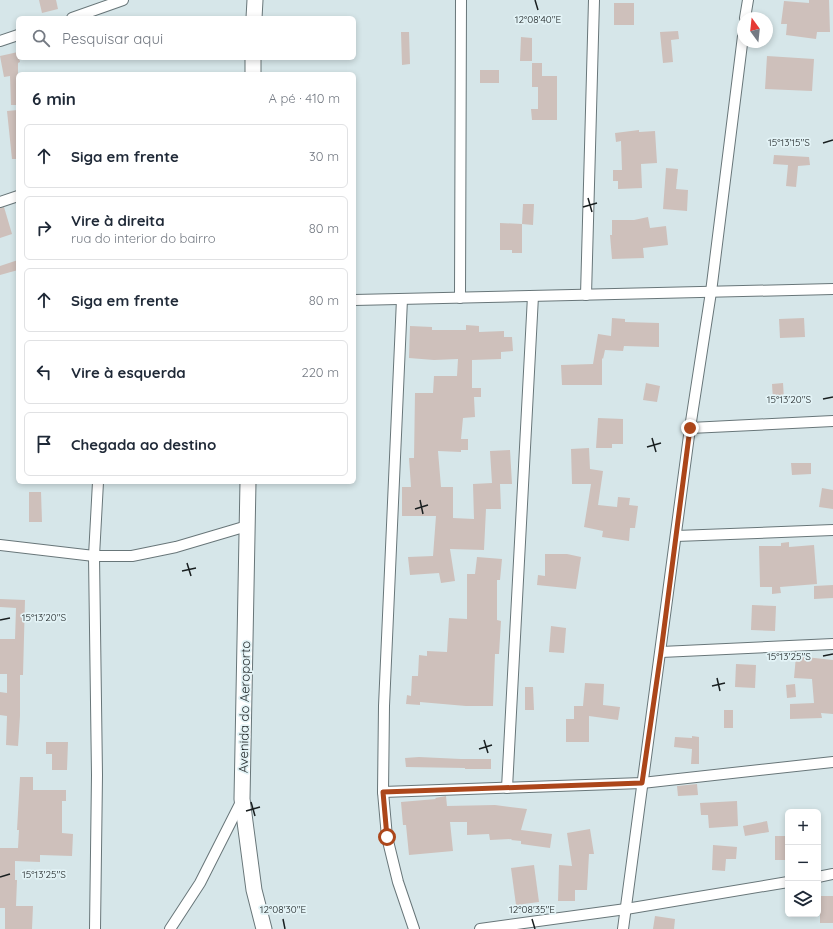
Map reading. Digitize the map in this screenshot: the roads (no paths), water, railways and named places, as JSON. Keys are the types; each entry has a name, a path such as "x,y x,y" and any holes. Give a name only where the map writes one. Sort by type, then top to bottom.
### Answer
{"main road":[{"path":"254,16 255,0"},
{"path":"253,72 254,60"},
{"name":"Avenida do Aeroporto","path":"248,484 242,800 254,890 264,929"}],"street":[{"path":"78,16 123,0"},
{"path":"460,298 461,0"},
{"path":"586,295 594,0"},
{"path":"746,12 748,0"},
{"path":"0,41 16,36"},
{"path":"623,929 690,428 711,292 742,48"},
{"path":"0,202 16,197"},
{"path":"356,300 833,289"},
{"path":"507,788 533,296"},
{"path":"402,299 384,706 383,792 387,837 398,882 414,929"},
{"path":"690,428 833,421"},
{"path":"95,929 97,775 94,556 98,484"},
{"path":"0,545 94,556 132,556 176,547 247,526"},
{"path":"676,536 833,530"},
{"path":"661,652 833,644"},
{"path":"383,792 642,783 833,762"},
{"path":"170,929 200,883 242,800"},
{"path":"821,876 833,874"},
{"path":"480,929 626,909 785,882"}]}
